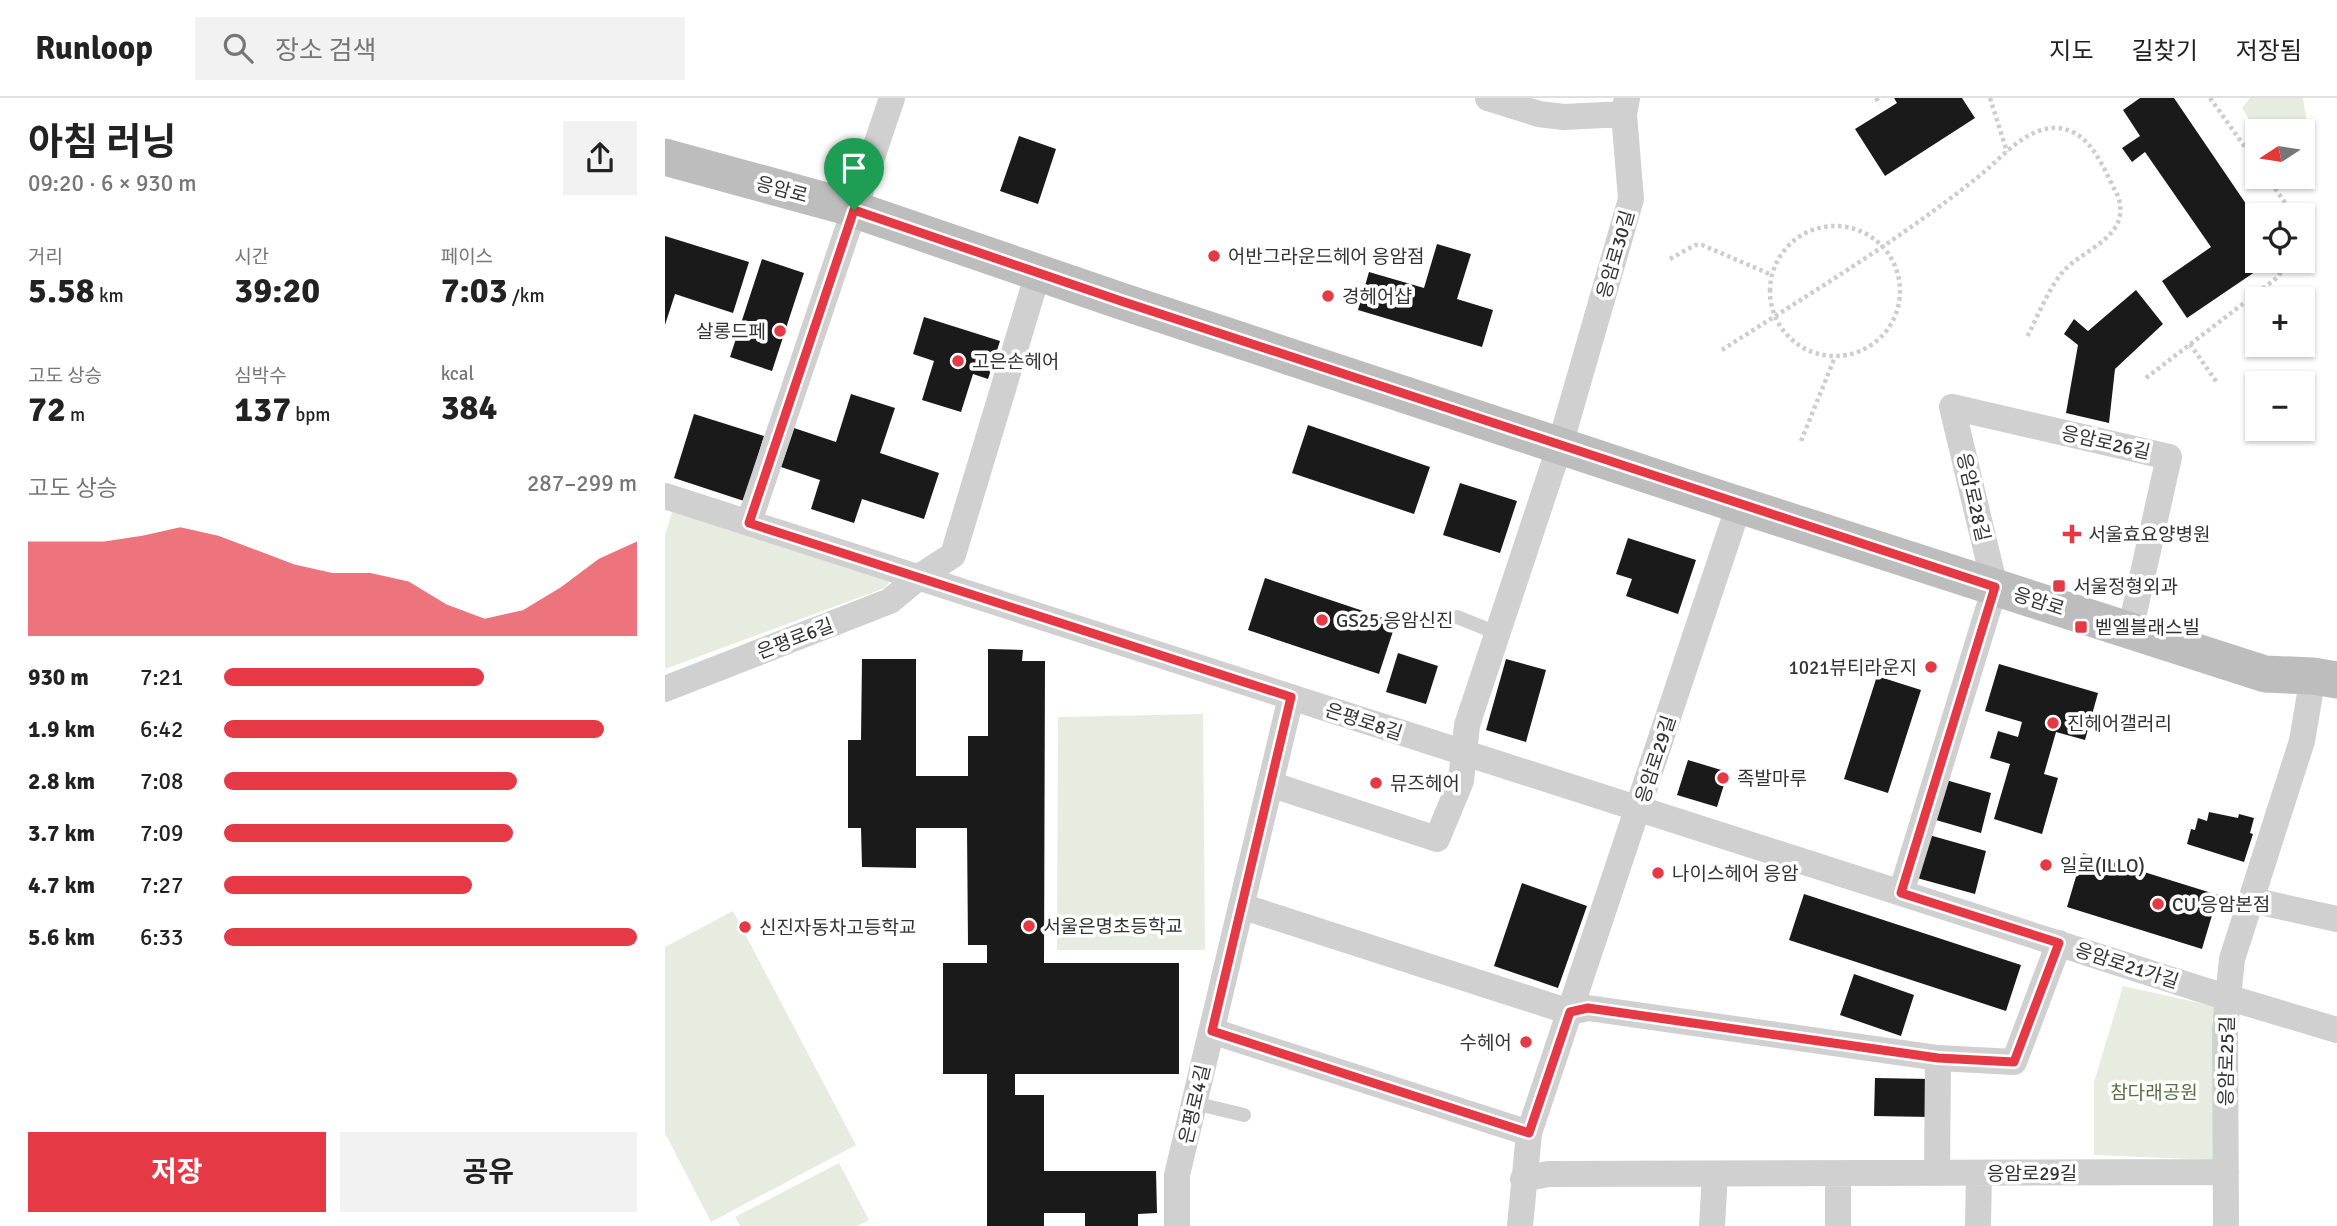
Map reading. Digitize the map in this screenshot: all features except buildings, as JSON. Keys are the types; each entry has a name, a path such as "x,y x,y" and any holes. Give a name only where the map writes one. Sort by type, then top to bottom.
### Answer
{"main road":[{"name":"응암로","path":"665,157 854,210 1739,505 2265,674 2325,678"}],"street":[{"path":"749,523 892,98"},
{"name":"응암로30길","path":"1464,752 1467,725 1560,445 1631,200 1625,106 1564,117 1539,114 1488,98"},
{"name":"은평로6길","path":"665,689 890,601 919,577 953,555 1038,273"},
{"name":"응암로28길","path":"1952,407 1995,587"},
{"name":"응암로26길","path":"1952,407 2169,457 2130,631"},
{"name":"은평로8길","path":"665,496 1638,809"},
{"name":"응암로29길","path":"1520,1226 1529,1133 1739,505"},
{"path":"1901,893 1995,587"},
{"name":"응암로25길","path":"2226,1226 2225,1028 2232,958 2325,678"},
{"name":"은평로4길","path":"1177,1226 1177,1175 1291,697"},
{"path":"1270,784 1437,839 1461,781 1464,752"},
{"name":"응암로21가길","path":"1638,809 2337,1030"},
{"path":"2251,900 2337,919"},
{"path":"1241,906 1570,1012 1588,1008 1938,1058 2014,1062 2059,943"},
{"path":"1212,1031 1529,1133"},
{"path":"1937,1173 1938,1058"},
{"name":"응암로29길","path":"1523,1179 1548,1174 2226,1172"},
{"path":"1978,1226 1979,1173"},
{"path":"1712,1226 1714,1174"},
{"path":"1838,1174 1838,1226"}],"lane":[{"path":"1457,617 1497,633"},
{"path":"1194,1103 1244,1115"}],"path":[{"path":"1876,98 1880,104"},
{"path":"1990,98 2007,152"},
{"path":"2210,98 2245,147"},
{"path":"1722,350 1882,247 1961,190 2015,144 2038,132 2056,128 2073,131 2086,138 2121,206 2119,222 2111,234 2061,274 2028,337"},
{"path":"1838,226 1860,231 1882,247 1893,261 1900,282 1899,305 1891,326 1876,342 1857,353 1835,357 1815,353 1797,344 1783,330 1775,316 1770,292 1772,275 1782,253 1797,239 1816,229 1838,226"},
{"path":"1670,259 1702,245 1772,275"},
{"path":"2145,378 2280,273"},
{"path":"2190,344 2218,384"},
{"path":"1801,441 1835,357"}],"green space":[{"path":"2250,98 2303,98 2306,119 2249,119 2242,108"},
{"path":"672,512 892,578 885,588 665,669 665,536"},
{"path":"1203,714 1205,950 1057,950 1058,717"},
{"path":"733,911 856,1145 711,1222 665,1133 665,947"},
{"name":"참다래공원","path":"2123,986 2218,1007 2212,1020 2216,1160 2094,1155 2094,1082"},
{"path":"839,1163 869,1220 857,1226 740,1226 735,1217"}],"place":[{"name":"어반그라운드헤어 응암점","path":"1214,256"},
{"name":"경헤어샵","path":"1328,296"},
{"name":"살롱드페","path":"780,331"},
{"name":"고은손헤어","path":"958,361"},
{"name":"서울효요양병원","path":"2072,534"},
{"name":"서울정형외과","path":"2059,586"},
{"name":"GS25 응암신진","path":"1322,620"},
{"name":"벧엘블래스빌","path":"2081,627"},
{"name":"1021뷰티라운지","path":"1931,667"},
{"name":"진헤어갤러리","path":"2053,723"},
{"name":"족발마루","path":"1723,778"},
{"name":"뮤즈헤어","path":"1376,783"},
{"name":"일로(ILLO)","path":"2046,865"},
{"name":"나이스헤어 응암","path":"1658,873"},
{"name":"CU 응암본점","path":"2158,904"},
{"name":"서울은명초등학교","path":"1029,926"},
{"name":"신진자동차고등학교","path":"745,927"},
{"name":"수헤어","path":"1526,1042"}],"route":[{"path":"854,210 1121,301 1995,587 1901,893 2059,943 2014,1062 1938,1058 1588,1008 1570,1012 1529,1133 1212,1031 1291,697 749,523 854,210"}]}
